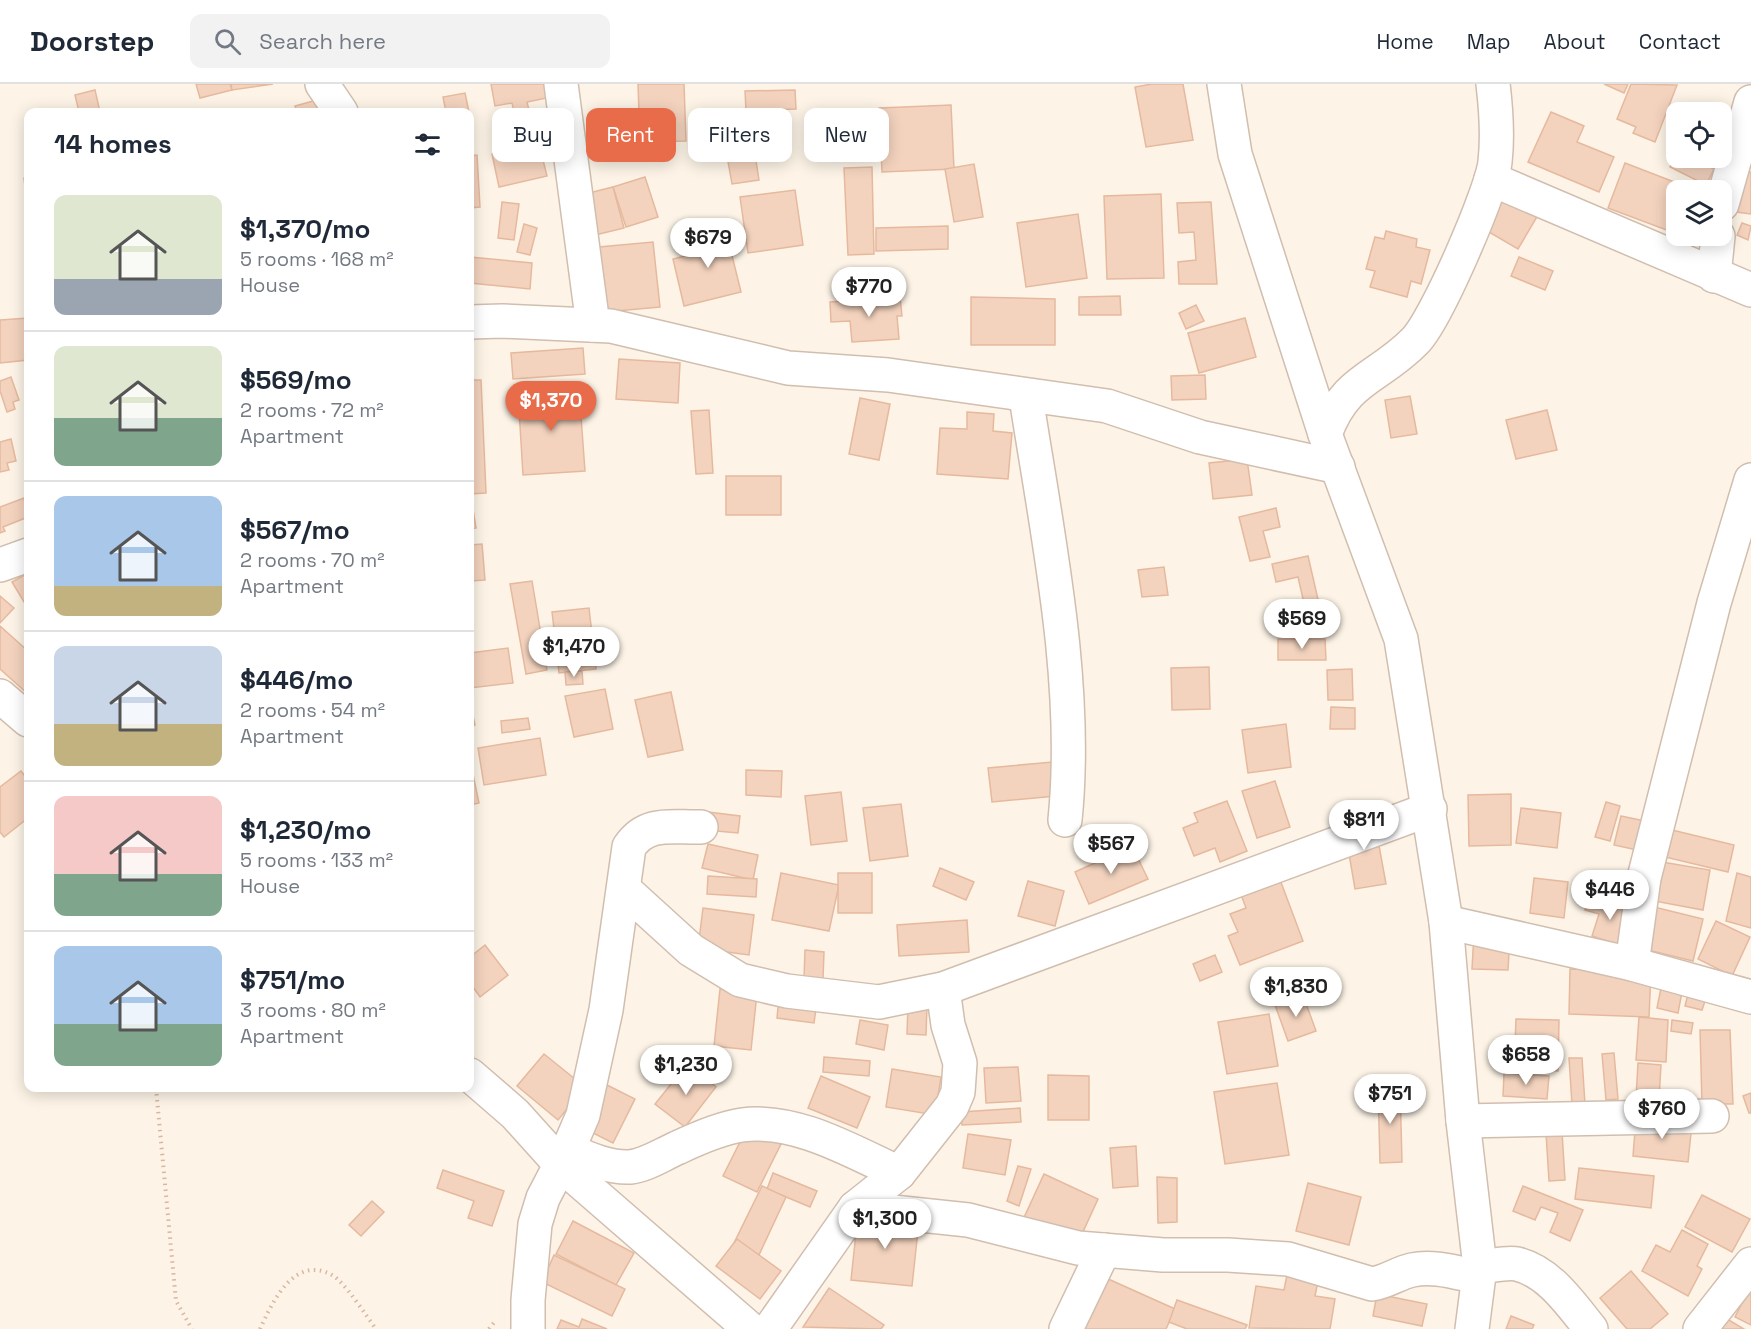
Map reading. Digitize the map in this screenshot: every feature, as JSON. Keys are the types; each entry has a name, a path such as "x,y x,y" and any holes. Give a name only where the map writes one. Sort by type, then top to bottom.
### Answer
{"street":[{"path":"322,84 338,108"},
{"path":"561,84 593,325"},
{"path":"1224,84 1235,154 1325,434 1401,639 1430,809 1446,922 1479,1272 1472,1329"},
{"path":"1325,434 1334,411 1347,392 1416,340 1447,286 1495,164 1497,132 1493,84"},
{"path":"1729,180 1751,102"},
{"path":"1491,179 1751,290"},
{"path":"1714,276 1717,246"},
{"path":"474,318 574,326 593,325 630,330 788,368 888,375 1026,397 1107,406 1200,437 1338,467"},
{"path":"1026,397 1052,563 1067,699 1069,778 1065,820"},
{"path":"1632,964 1644,878 1714,603 1751,480"},
{"path":"0,565 24,556"},
{"path":"0,696 24,717"},
{"path":"625,890 691,950 716,968 740,980 787,991 879,1002 943,989 1430,809"},
{"path":"528,1329 528,1300 535,1224 543,1198 583,1114 606,1010 625,890 627,858 635,839 651,828 701,827"},
{"path":"1446,922 1632,964 1751,997"},
{"path":"770,1329 855,1208 899,1173 952,1106 958,1092 960,1063 948,1025 943,989"},
{"path":"474,1078 750,1329"},
{"path":"1463,1121 1712,1116"},
{"path":"564,1158 630,1167 645,1163 678,1147 740,1126 762,1124 795,1130 832,1142 899,1173"},
{"path":"855,1208 968,1220 1078,1248 1288,1259 1372,1284 1383,1283 1411,1270 1430,1268 1479,1272 1516,1264 1538,1273 1559,1290 1591,1329"},
{"path":"1066,1329 1104,1250"},
{"path":"1700,1329 1751,1264"}],"path":[{"path":"156,1092 176,1301 192,1329"},
{"path":"260,1329 276,1294 292,1277 314,1271 332,1275 376,1329"}],"building":[{"path":"196,84 230,84 232,90 200,98"},
{"path":"231,84 273,84 232,90"},
{"path":"491,84 544,84 547,98 527,102 528,108 513,108 512,103 495,106"},
{"path":"638,84 684,84 686,141 676,141 676,108 639,108"},
{"path":"1152,84 1183,84 1193,140 1146,147 1135,87"},
{"path":"1604,84 1628,84 1624,93"},
{"path":"1631,84 1677,85 1670,102 1666,102 1666,114 1655,142 1633,133 1636,127 1617,119"},
{"path":"95,90 99,108 78,108 75,95"},
{"path":"795,90 796,109 746,108 745,91"},
{"path":"465,93 468,108 445,108 443,97"},
{"path":"317,100 320,108 296,108 295,106"},
{"path":"951,105 954,169 882,172 882,162 889,162 889,108 879,108"},
{"path":"1551,112 1584,126 1577,142 1614,157 1599,192 1528,162"},
{"path":"474,155 477,155 480,207 474,208"},
{"path":"494,162 544,162 547,176 499,187"},
{"path":"728,162 756,162 759,180 732,184"},
{"path":"1625,163 1669,180 1666,180 1666,230 1608,208"},
{"path":"974,164 983,217 954,222 945,169"},
{"path":"872,167 874,254 848,255 844,168"},
{"path":"1672,168 1714,169 1708,180 1696,180"},
{"path":"1735,169 1751,172 1751,214 1732,211"},
{"path":"645,177 658,217 626,227 613,187"},
{"path":"613,187 624,228 591,236 581,195"},
{"path":"1504,189 1541,210 1518,249 1482,228"},
{"path":"795,190 803,245 748,253 740,197"},
{"path":"1161,194 1164,278 1107,279 1104,196"},
{"path":"502,202 519,204 514,240 498,238"},
{"path":"1211,202 1217,284 1179,284 1178,262 1196,260 1194,232 1179,233 1177,203"},
{"path":"1078,214 1087,278 1026,287 1017,223"},
{"path":"1742,223 1751,226 1748,240 1737,235"},
{"path":"524,224 537,228 530,255 517,252"},
{"path":"948,226 948,249 876,251 876,228"},
{"path":"725,227 741,292 684,306 673,259 697,253 692,234"},
{"path":"1386,231 1417,239 1416,247 1430,250 1421,284 1411,281 1407,297 1370,287 1375,271 1366,269 1375,237 1384,239"},
{"path":"653,242 660,307 605,312 599,247"},
{"path":"474,257 532,263 530,289 474,283"},
{"path":"1519,257 1553,271 1545,290 1511,276"},
{"path":"1120,296 1121,315 1079,315 1079,297"},
{"path":"900,297 902,316 897,316 899,339 852,342 850,321 831,322 830,302"},
{"path":"971,297 1055,299 1055,345 971,345"},
{"path":"1196,305 1204,321 1186,329 1179,313"},
{"path":"24,318 24,360 0,363 0,320"},
{"path":"1245,318 1256,357 1199,373 1188,333"},
{"path":"583,348 585,374 513,379 511,353"},
{"path":"619,359 680,363 678,403 616,399"},
{"path":"1205,375 1206,399 1172,400 1171,376"},
{"path":"11,377 19,400 13,402 15,409 7,412 0,391 0,381"},
{"path":"474,380 481,380 486,493 474,494"},
{"path":"579,389 585,471 523,475 518,393"},
{"path":"1410,396 1417,434 1391,438 1385,400"},
{"path":"860,398 890,404 879,460 849,454"},
{"path":"709,410 713,473 696,474 691,411"},
{"path":"1547,410 1557,450 1516,459 1506,420"},
{"path":"967,412 994,414 993,431 1012,433 1008,479 937,474 940,428 967,429"},
{"path":"11,439 16,461 7,463 9,470 0,472 0,442"},
{"path":"1247,459 1252,495 1213,499 1209,463"},
{"path":"726,476 781,476 781,515 726,515"},
{"path":"24,498 24,519 3,527 5,531 0,533 0,507"},
{"path":"1276,508 1280,527 1263,531 1270,557 1250,561 1239,517"},
{"path":"482,544 485,580 474,581 474,545"},
{"path":"1308,556 1320,608 1306,612 1298,577 1276,582 1272,564"},
{"path":"1164,567 1168,595 1142,597 1138,570"},
{"path":"24,575 24,602 12,582"},
{"path":"532,581 547,670 526,674 510,584"},
{"path":"0,596 14,608 0,623"},
{"path":"589,608 596,669 559,673 552,612"},
{"path":"0,626 24,647 24,690 0,669"},
{"path":"1278,639 1325,639 1326,660 1278,660"},
{"path":"508,648 513,683 474,688 474,652"},
{"path":"1209,667 1210,709 1172,710 1171,668"},
{"path":"1352,669 1353,700 1328,700 1327,670"},
{"path":"582,671 583,684 566,685 565,672"},
{"path":"605,689 613,729 574,737 565,696"},
{"path":"671,692 683,750 648,757 635,700"},
{"path":"1331,707 1355,708 1355,729 1330,729"},
{"path":"528,718 530,729 502,733 501,721"},
{"path":"1286,724 1291,767 1248,773 1242,730"},
{"path":"540,738 546,775 484,785 478,748"},
{"path":"1052,762 1056,796 992,802 988,768"},
{"path":"746,770 782,771 781,797 746,795"},
{"path":"21,771 24,775 24,821 4,837 0,832 0,787"},
{"path":"474,779 479,803 474,804"},
{"path":"1275,781 1290,827 1257,838 1242,791"},
{"path":"841,792 847,841 811,845 805,796"},
{"path":"1511,794 1511,845 1469,846 1468,795"},
{"path":"1227,801 1247,851 1220,862 1215,848 1194,856 1183,828 1198,822 1194,813"},
{"path":"1606,802 1620,806 1610,841 1595,837"},
{"path":"901,804 908,856 870,861 863,808"},
{"path":"1521,808 1561,813 1557,848 1516,843"},
{"path":"708,812 740,816 738,833 706,830"},
{"path":"1373,813 1386,884 1355,889 1343,819"},
{"path":"1621,816 1650,822 1642,851 1614,845"},
{"path":"1668,829 1734,845 1728,872 1661,856"},
{"path":"708,844 758,855 753,880 702,868"},
{"path":"1132,846 1148,879 1089,904 1075,872"},
{"path":"1656,861 1710,870 1703,910 1649,900"},
{"path":"940,868 974,882 966,900 933,886"},
{"path":"781,873 839,885 829,931 772,920"},
{"path":"838,873 872,873 872,913 838,913"},
{"path":"1737,873 1751,877 1751,928 1726,921"},
{"path":"708,876 757,879 756,897 707,894"},
{"path":"1279,877 1303,941 1240,965 1228,936 1238,932 1230,914 1246,908 1240,892"},
{"path":"1534,878 1568,882 1564,918 1530,913"},
{"path":"1028,881 1064,891 1055,926 1018,916"},
{"path":"1589,897 1634,911 1623,946 1592,936 1599,914 1585,910"},
{"path":"1650,906 1703,919 1693,961 1640,948"},
{"path":"703,908 754,915 749,955 698,948"},
{"path":"967,920 969,952 899,956 897,925"},
{"path":"1716,921 1750,937 1732,976 1698,959"},
{"path":"1474,933 1510,936 1508,970 1472,969"},
{"path":"485,945 508,975 480,997 474,989 474,954"},
{"path":"805,950 824,952 823,979 804,978"},
{"path":"1215,955 1222,972 1200,981 1193,964"},
{"path":"1570,969 1651,972 1649,1017 1569,1014"},
{"path":"1661,988 1682,992 1678,1013 1657,1008"},
{"path":"720,989 757,993 751,1050 714,1046"},
{"path":"1689,990 1707,995 1702,1010 1685,1006"},
{"path":"1303,995 1316,1031 1288,1041 1275,1005"},
{"path":"779,997 817,1001 814,1023 777,1018"},
{"path":"908,1005 927,1006 926,1035 907,1034"},
{"path":"1269,1014 1278,1066 1227,1074 1218,1022"},
{"path":"1639,1017 1668,1020 1666,1062 1636,1060"},
{"path":"1516,1019 1559,1020 1558,1071 1514,1069"},
{"path":"860,1020 888,1025 884,1050 856,1044"},
{"path":"1672,1020 1693,1023 1691,1034 1671,1031"},
{"path":"1700,1030 1730,1030 1733,1104 1702,1104"},
{"path":"1614,1053 1618,1099 1606,1100 1602,1054"},
{"path":"544,1054 585,1087 558,1120 517,1086"},
{"path":"824,1057 870,1061 869,1076 823,1072"},
{"path":"1569,1058 1582,1058 1585,1104 1572,1104"},
{"path":"1638,1063 1661,1065 1659,1099 1636,1098"},
{"path":"687,1064 716,1087 685,1127 655,1104"},
{"path":"1018,1067 1021,1101 986,1103 984,1068"},
{"path":"892,1069 941,1077 935,1115 886,1107"},
{"path":"1504,1073 1549,1076 1547,1099 1503,1096"},
{"path":"1048,1075 1089,1076 1089,1120 1048,1120"},
{"path":"821,1076 870,1097 857,1128 808,1108"},
{"path":"603,1083 635,1099 613,1143 581,1127"},
{"path":"1277,1083 1289,1155 1225,1164 1214,1092"},
{"path":"1400,1087 1402,1162 1380,1163 1378,1088"},
{"path":"1751,1093 1751,1113 1749,1113 1743,1096"},
{"path":"1020,1108 1021,1122 962,1125 961,1112"},
{"path":"1636,1118 1692,1124 1688,1162 1633,1156"},
{"path":"747,1128 781,1144 757,1192 723,1176"},
{"path":"1562,1132 1565,1180 1549,1181 1546,1133"},
{"path":"968,1134 1011,1140 1005,1175 963,1168"},
{"path":"1136,1146 1138,1186 1113,1188 1110,1148"},
{"path":"1018,1166 1031,1169 1019,1206 1007,1201"},
{"path":"1579,1168 1654,1176 1651,1208 1575,1199"},
{"path":"443,1170 504,1191 492,1226 468,1218 474,1201 437,1188"},
{"path":"773,1173 817,1191 810,1207 767,1189"},
{"path":"1044,1174 1098,1199 1076,1247 1022,1222"},
{"path":"1157,1177 1177,1178 1177,1222 1158,1223"},
{"path":"1308,1183 1361,1197 1349,1245 1296,1231"},
{"path":"762,1186 786,1197 759,1255 734,1243"},
{"path":"1523,1186 1583,1210 1570,1241 1550,1232 1558,1213 1541,1207 1535,1220 1513,1211"},
{"path":"1702,1195 1750,1219 1732,1252 1685,1227"},
{"path":"372,1201 384,1212 361,1236 349,1225"},
{"path":"858,1214 919,1221 912,1286 851,1280"},
{"path":"573,1221 634,1253 616,1285 556,1254"},
{"path":"1682,1230 1708,1244 1697,1266 1702,1269 1688,1296 1642,1271 1656,1245 1670,1252"},
{"path":"737,1239 781,1271 760,1299 716,1266"},
{"path":"554,1255 625,1289 612,1316 542,1282"},
{"path":"1631,1271 1668,1314 1650,1329 1627,1329 1600,1298"},
{"path":"1287,1275 1318,1281 1315,1296 1335,1299 1330,1329 1249,1328 1256,1286 1284,1290"},
{"path":"1106,1278 1175,1309 1166,1329 1084,1329"},
{"path":"1751,1285 1751,1325 1735,1317"},
{"path":"829,1288 884,1325 881,1329 803,1327"},
{"path":"1377,1294 1427,1304 1422,1326 1373,1316"},
{"path":"1177,1300 1247,1325 1245,1329 1187,1329 1169,1322"},
{"path":"1511,1316 1534,1325 1532,1329 1506,1329"},
{"path":"582,1319 607,1329 557,1329 561,1320 579,1327"},
{"path":"1727,1319 1744,1329 1722,1329"}]}
